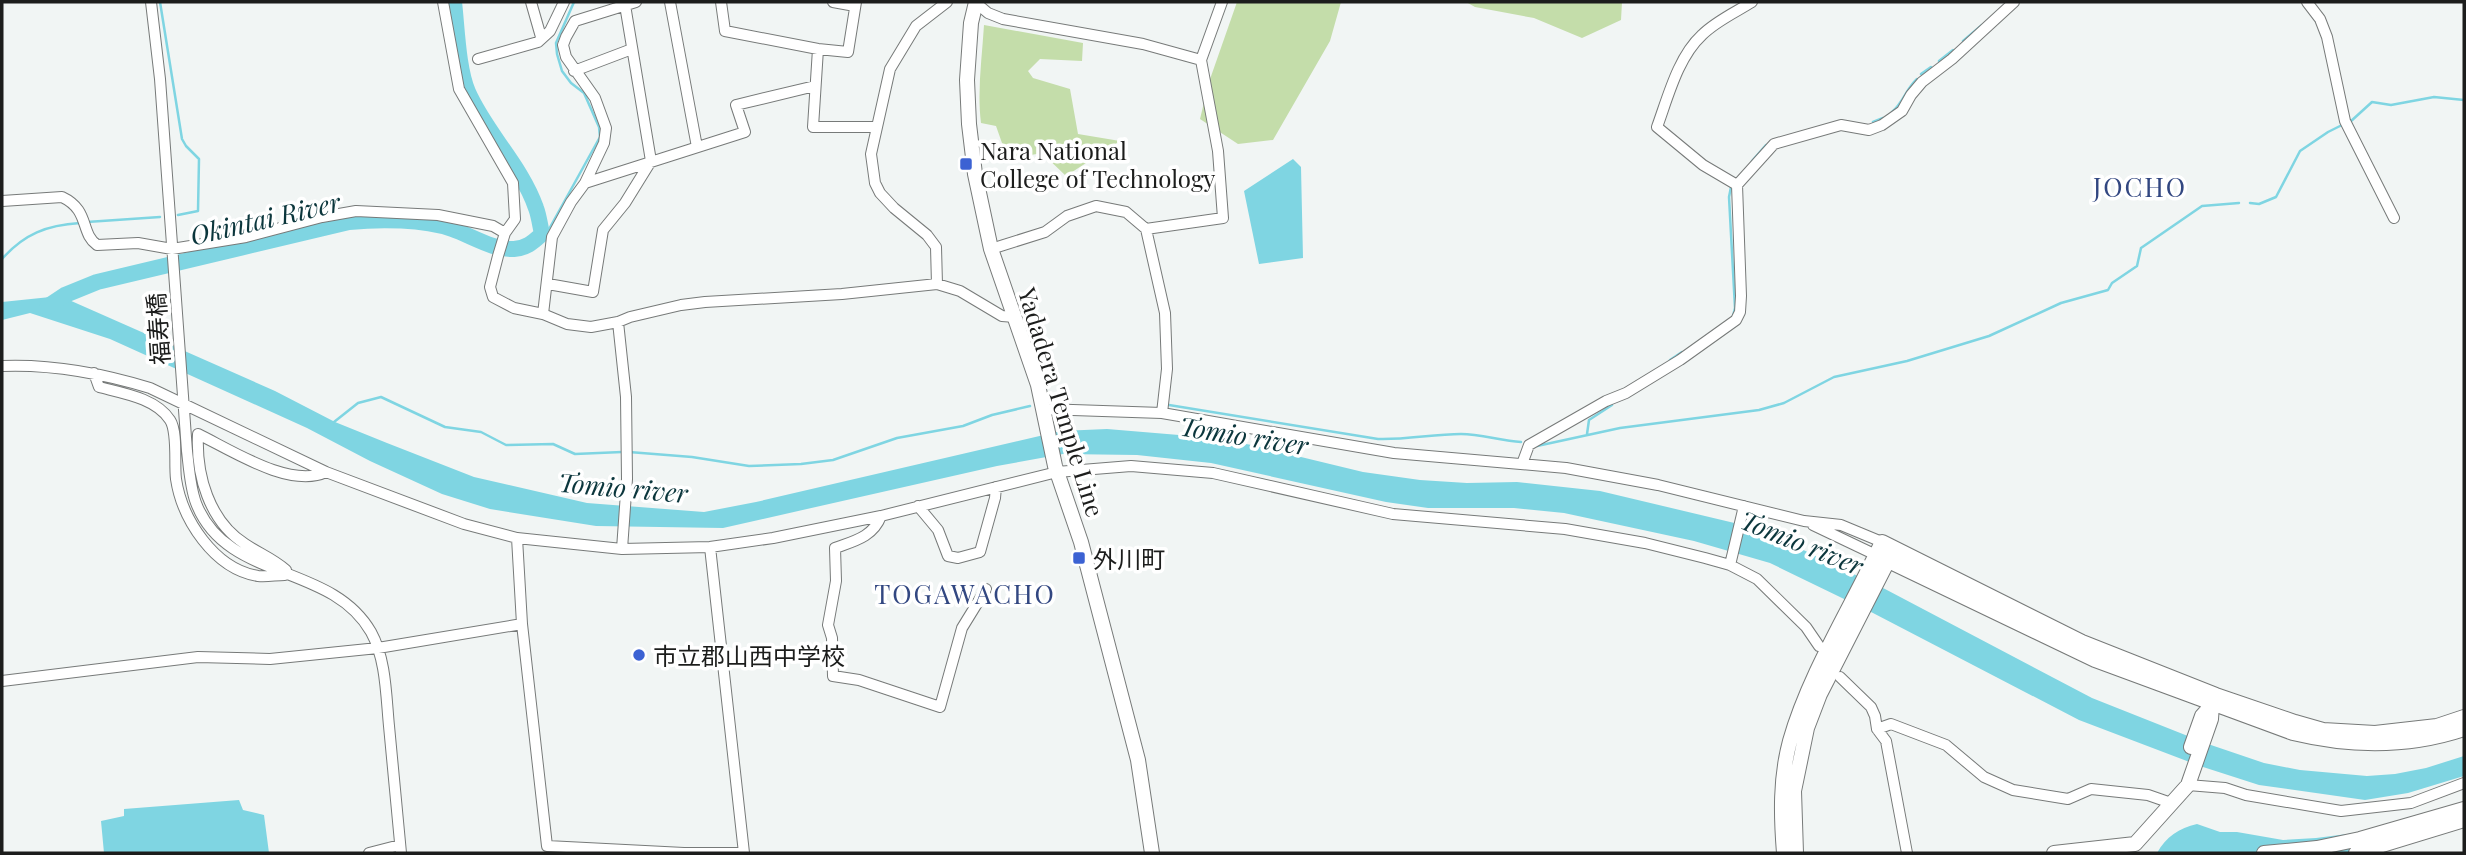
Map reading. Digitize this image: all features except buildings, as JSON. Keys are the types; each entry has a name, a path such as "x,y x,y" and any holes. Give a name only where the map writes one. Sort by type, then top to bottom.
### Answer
{"main road":[{"name":"Yadadera Temple Line","path":"976,2 971,23 967,80 975,174 991,250 1038,386 1056,469 1081,542 1138,760 1152,853"},
{"path":"1796,853 1794,792 1802,745 1853,616 1885,552 2082,642 2210,709 2293,733 2348,743 2403,743 2439,737 2464,729"},
{"path":"1784,853 1782,791 1790,742 1810,688 1853,616"},
{"path":"2210,709 2349,732 2402,731 2437,726 2464,717"},
{"path":"2054,853 2090,852 2135,844 2173,800 2184,782 2210,709"},
{"path":"2360,848 2464,809"},
{"path":"2264,853 2317,848 2360,848 2464,820"}],"street":[{"name":"福寿橋","path":"151,2 160,79 190,479 195,501 205,521 234,551 292,575"},
{"path":"443,2 459,89 513,183 515,219 498,256 490,287 493,297 514,308 543,314 567,324 591,327 705,302 937,284 960,291 1002,316 1014,317"},
{"path":"531,2 546,34"},
{"path":"478,59 538,42 546,34 564,2"},
{"path":"670,2 697,147"},
{"path":"722,2 725,32 848,52 856,4 832,2"},
{"path":"937,284 936,247 927,235 894,208 874,183 872,154 890,69 916,26 947,2"},
{"path":"976,2 988,13 1003,19 1143,44 1201,60"},
{"path":"1146,229 1223,218 1218,151 1201,60 1222,2"},
{"path":"1737,185 1703,165 1657,127 1685,56 1694,44 1716,24 1752,2"},
{"path":"1522,464 1529,445 1606,401 1626,393 1680,360 1736,320 1741,304 1737,185 1774,144 1841,125 1869,130 1882,125 1902,110 1922,82 1952,59 2014,2"},
{"path":"2307,2 2320,19 2327,37 2346,124 2394,218"},
{"path":"543,314 552,236 585,183 604,144 606,128 595,98 566,57 566,37 576,22 631,3 632,49 652,161 625,203 603,230 593,292 548,284"},
{"path":"546,34 566,37"},
{"path":"574,71 632,49"},
{"path":"818,49 813,127 876,127"},
{"path":"585,183 745,132 736,105 815,86"},
{"path":"2,201 62,197 70,201 85,222 92,242 97,245 138,243 172,249 246,237 356,211 438,215 493,226 504,238"},
{"path":"991,250 1045,232 1067,216 1096,206 1126,212 1146,229 1165,313 1167,369 1161,413"},
{"path":"618,323 626,397 626,490 622,543"},
{"path":"2,366 31,365 94,373 150,388 326,472 464,524 516,538 710,547 773,538 881,516 1056,469 1131,466 1213,473 1369,510 1565,528 1645,543 1730,565 1757,579 1806,627 1819,646"},
{"path":"94,373 99,387 133,396 161,410 172,422 179,494 193,527 215,552 243,571 259,576 292,575"},
{"path":"1044,415 1161,413 1394,453 1566,468 1658,485 1804,521 1841,525 1885,552"},
{"path":"326,472 316,477 267,468 198,434 201,480 218,517 245,544 271,557 292,575 325,588 352,607 372,634 383,672 401,849 369,853"},
{"path":"918,506 938,530 948,556 958,558 980,552 996,487"},
{"path":"1730,565 1744,506"},
{"path":"881,516 878,524 866,537 835,548 836,581 828,625 832,638 833,676 859,680 940,707 962,628 986,589"},
{"path":"516,538 522,624 547,846 744,853 710,547"},
{"path":"2,681 198,657 270,659 377,648 522,624"},
{"path":"1840,677 1871,707 1877,729 1886,741 1907,853"},
{"path":"1877,729 1891,724 1940,743 1984,777 2024,793 2068,799 2091,789 2173,800"},
{"path":"2184,782 2341,811 2411,803 2464,783"}],"green space":[{"path":"1237,2 1341,2 1330,41 1273,140 1238,144 1200,119 1209,82"},
{"path":"1466,2 1622,2 1621,20 1582,38 1534,18 1475,7"},
{"path":"984,25 1083,43 1082,61 1040,59 1028,71 1033,78 1070,89 1078,134 1120,141 1066,176 1042,153 1015,158 1002,143 996,126 981,123 980,87"}],"water":[{"path":"1293,159 1301,167 1303,258 1259,264 1244,191"},
{"path":"60,296 275,391 335,422 387,443 474,477 587,503 704,512 1061,431 1107,429 1203,437 1252,445 1363,472 1420,480 1517,482 1600,491 1747,526 1885,589 2092,698 2264,763 2300,770 2367,776 2426,768 2464,756 2464,776 2408,793 2365,800 2259,785 2200,766 2079,720 1770,563 1694,541 1564,513 1514,508 1428,508 1386,502 1211,463 1137,455 1063,454 997,466 723,528 596,526 490,509 442,494 307,428 110,339 30,313 2,320 2,302"},
{"path":"239,800 243,810 264,815 269,853 104,853 101,821 124,816 124,809"},
{"path":"2197,824 2220,832 2237,832 2283,840 2355,833 2354,853 2157,853 2174,834"}],"waterway":[{"path":"160,2 182,139 199,159 198,211 178,215"},
{"name":"Okintai River","path":"47,307 65,295 97,282 349,222 388,220 428,223 506,249 519,248 533,242 542,234 530,192 475,107 465,83 454,2"},
{"path":"542,234 548,231 600,137 599,127 584,93 571,83 562,71 557,54 556,43 574,2"},
{"path":"1963,41 1982,25"},
{"path":"1939,61 1953,50"},
{"path":"1921,74 1931,67"},
{"path":"1892,112 1917,79"},
{"path":"2350,122 2372,102 2391,105 2434,97 2464,100"},
{"path":"1873,122 1883,118"},
{"path":"2250,203 2259,204 2276,197 2300,151 2344,124"},
{"path":"1752,161 1766,145"},
{"path":"1731,187 1729,197 1735,308 1733,316"},
{"path":"1537,446 1620,428 1759,410 1784,403 1834,377 1907,361 1989,336 2061,303 2108,290 2112,283 2137,266 2141,248 2202,206 2239,203"},
{"path":"87,222 160,217"},
{"path":"2,259 19,243 37,232 80,223"},
{"path":"1670,360 1682,352"},
{"path":"334,422 358,403 381,397 445,427 481,432 506,445 553,444 575,454 622,452"},
{"name":"Tomio river","path":"1169,405 1378,439 1461,434 1521,442"},
{"path":"1587,434 1589,420 1612,405"},
{"path":"629,452 692,457 749,466 801,464 833,460 897,438 963,426 992,415 1030,406"}],"place":[{"name":"Nara National College of Technology","path":"966,164"},
{"name":"外川町","path":"1079,558"},
{"name":"市立郡山西中学校","path":"639,655"}],"district":[{"name":"JOCHO","path":"2140,186"},
{"name":"TOGAWACHO","path":"965,593"}]}
